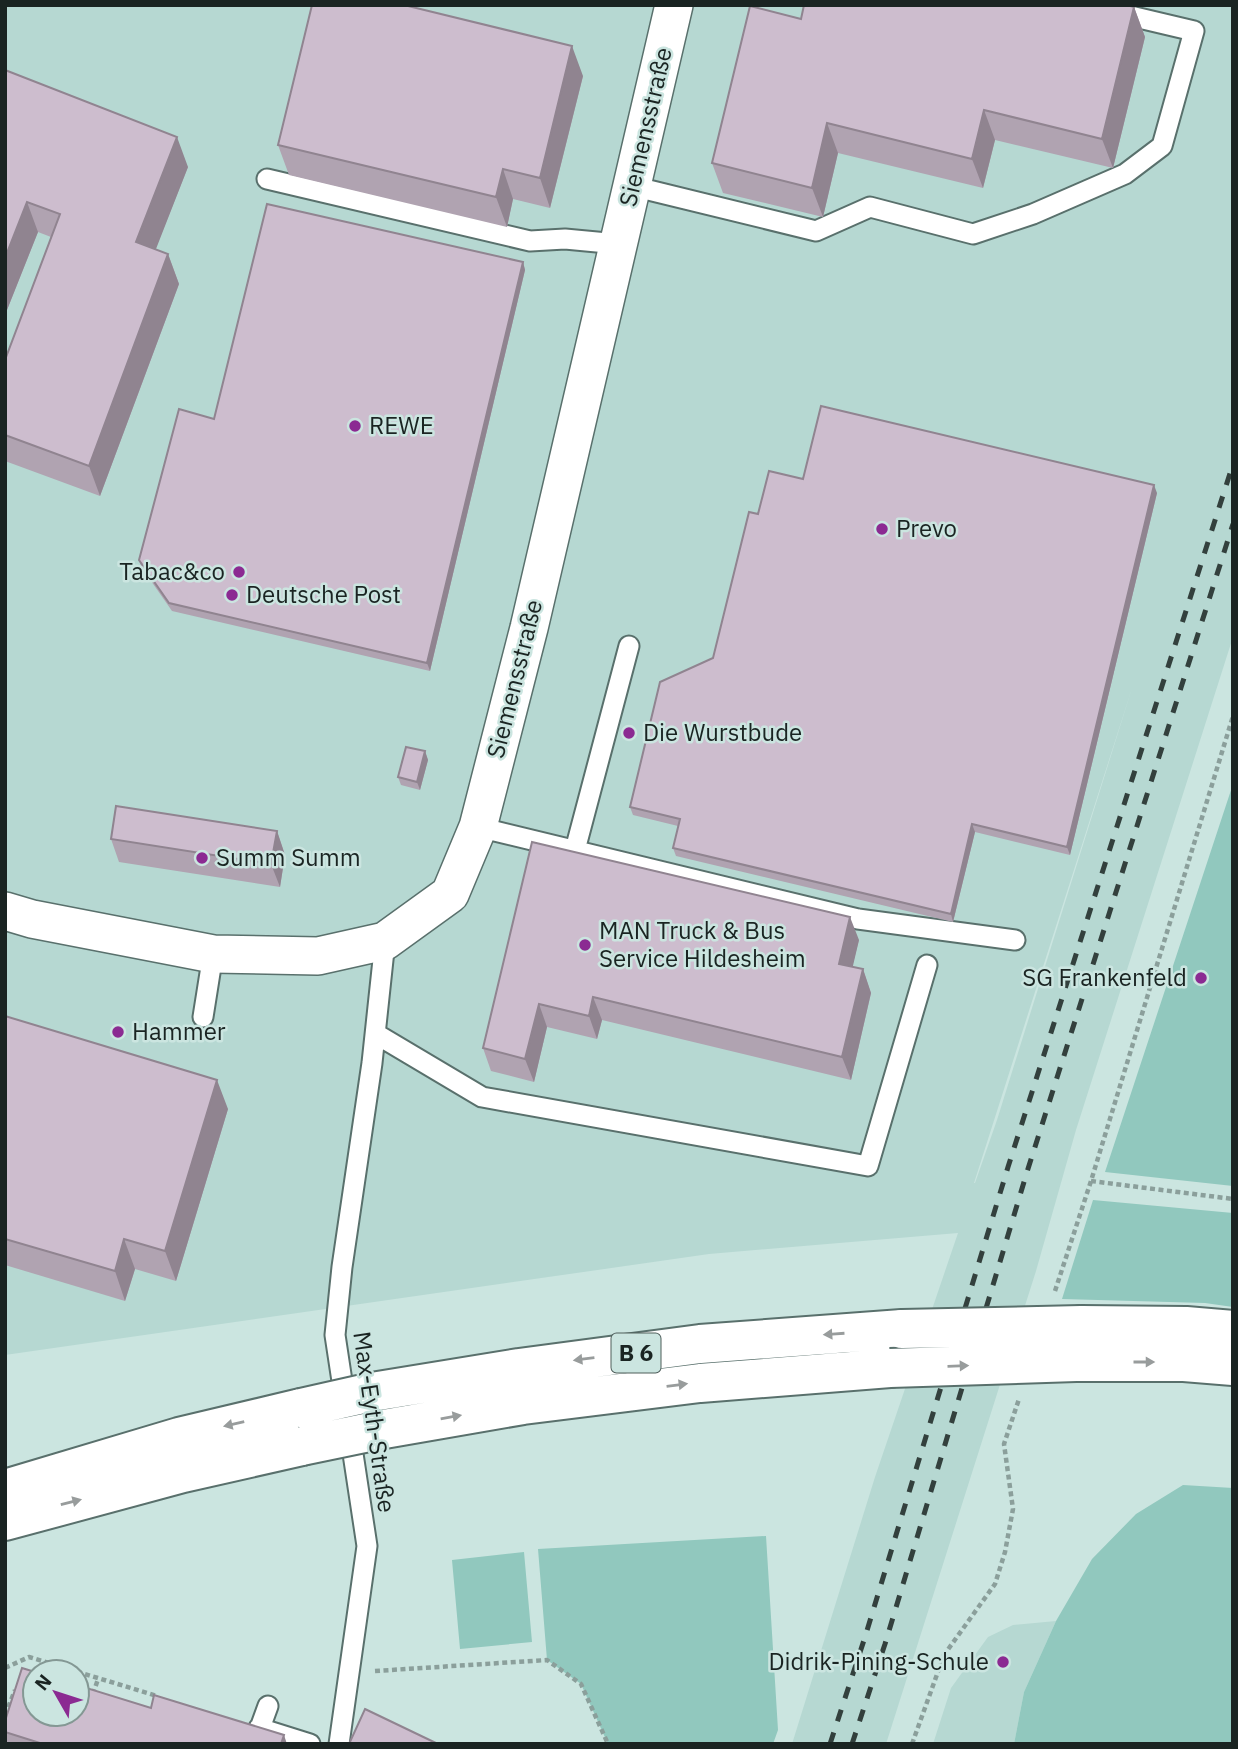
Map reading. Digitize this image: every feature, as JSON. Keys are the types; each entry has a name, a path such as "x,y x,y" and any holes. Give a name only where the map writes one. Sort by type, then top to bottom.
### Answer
{"highway":[{"name":"B 6","path":"5,1489 179,1437 372,1392 519,1368 700,1344 902,1329 1081,1325 1186,1326 1233,1330"},
{"name":"B 6","path":"5,1521 159,1480 384,1429 523,1405 686,1384 890,1368 1076,1362 1184,1362 1233,1366"},
{"path":"5,1470 179,1437"}],"street":[{"name":"Siemensstraße","path":"5,911 32,919 213,954 318,956 385,941 450,894 478,827 528,628 674,5"}],"lane":[{"path":"632,186 816,231 870,207 973,234 1033,215 1125,174 1163,146 1194,31 1084,5"},
{"path":"267,179 530,241 565,239 618,244"},
{"path":"575,850 629,646"},
{"path":"478,827 858,919 1015,940"},
{"name":"Max-Eyth-Straße","path":"339,1744 367,1546 335,1335 342,1267 376,1034 385,941"},
{"path":"203,1017 213,954"},
{"path":"376,1034 482,1097 868,1166 927,965"},
{"path":"260,1728 268,1706"},
{"path":"236,1721 310,1744"}],"path":[{"path":"1052,1299 1091,1181 1233,716"},
{"path":"1091,1181 1233,1199"},
{"path":"912,1744 944,1655 995,1584 1005,1552 1013,1508 1004,1444 1021,1392"},
{"path":"5,1668 29,1657 162,1698"},
{"path":"349,1673 547,1660 581,1684 608,1744"},
{"path":"91,1699 99,1679"},
{"path":"5,1715 19,1680"}],"shaded area":[{"path":"5,5 1233,5 1233,637 1076,1130 1036,1271 886,1744 792,1744 875,1477 958,1233 709,1254 5,1355","holes":["1133,685 997,1120 974,1183"]},
{"name":"Didrik-Pining-Schule","path":"1056,1621 1024,1692 1014,1744 933,1744 951,1688 988,1637 1013,1625"}],"green space":[{"name":"SG Frankenfeld","path":"1233,784 1233,1186 1105,1172"},
{"path":"1093,1200 1233,1213 1233,1307 1205,1303 1062,1299"},
{"path":"1183,1485 1233,1488 1233,1744 1014,1744 1024,1692 1056,1621 1092,1559 1136,1514"},
{"path":"766,1536 778,1730 773,1744 608,1744 581,1684 547,1660 538,1549"},
{"path":"524,1552 532,1642 460,1649 452,1560"}],"building":[{"path":"312,5 404,5 572,46 540,178 503,169 496,197 278,145"},
{"path":"804,5 1134,7 1102,139 984,110 972,159 827,123 812,188 712,163 750,6 801,19"},
{"path":"5,70 177,137 136,242 168,254 89,466 5,435 5,360 60,214 27,202 5,258"},
{"path":"267,204 523,262 427,663 169,603 139,560 179,409 214,419"},
{"path":"821,406 1154,485 1067,847 972,824 951,914 673,848 680,819 630,807 660,682 713,658 749,512 758,514 769,471 803,479"},
{"path":"406,747 425,751 417,782 398,777"},
{"path":"116,806 277,831 271,864 111,839"},
{"path":"532,842 850,917 839,964 863,969 842,1057 593,997 589,1016 539,1004 525,1059 483,1048"},
{"path":"5,1016 217,1080 165,1251 124,1239 115,1271 5,1239"},
{"path":"21,1671 21,1728 91,1728 91,1689 151,1708 154,1695 284,1735 281,1744 43,1744 5,1732 5,1721"},
{"path":"365,1709 438,1744 349,1744"}],"railway":[{"path":"830,1744 1008,1167 1233,464"},
{"path":"852,1744 885,1644 1027,1172 1233,524"}],"place":[{"name":"REWE","path":"355,426"},
{"name":"Prevo","path":"882,529"},
{"name":"Tabac&co","path":"239,572"},
{"name":"Deutsche Post","path":"232,595"},
{"name":"Die Wurstbude","path":"629,733"},
{"name":"Summ Summ","path":"202,858"},
{"name":"MAN Truck & Bus Service Hildesheim","path":"585,945"},
{"name":"SG Frankenfeld","path":"1201,978"},
{"name":"Hammer","path":"118,1032"},
{"name":"Didrik-Pining-Schule","path":"1003,1662"}]}
